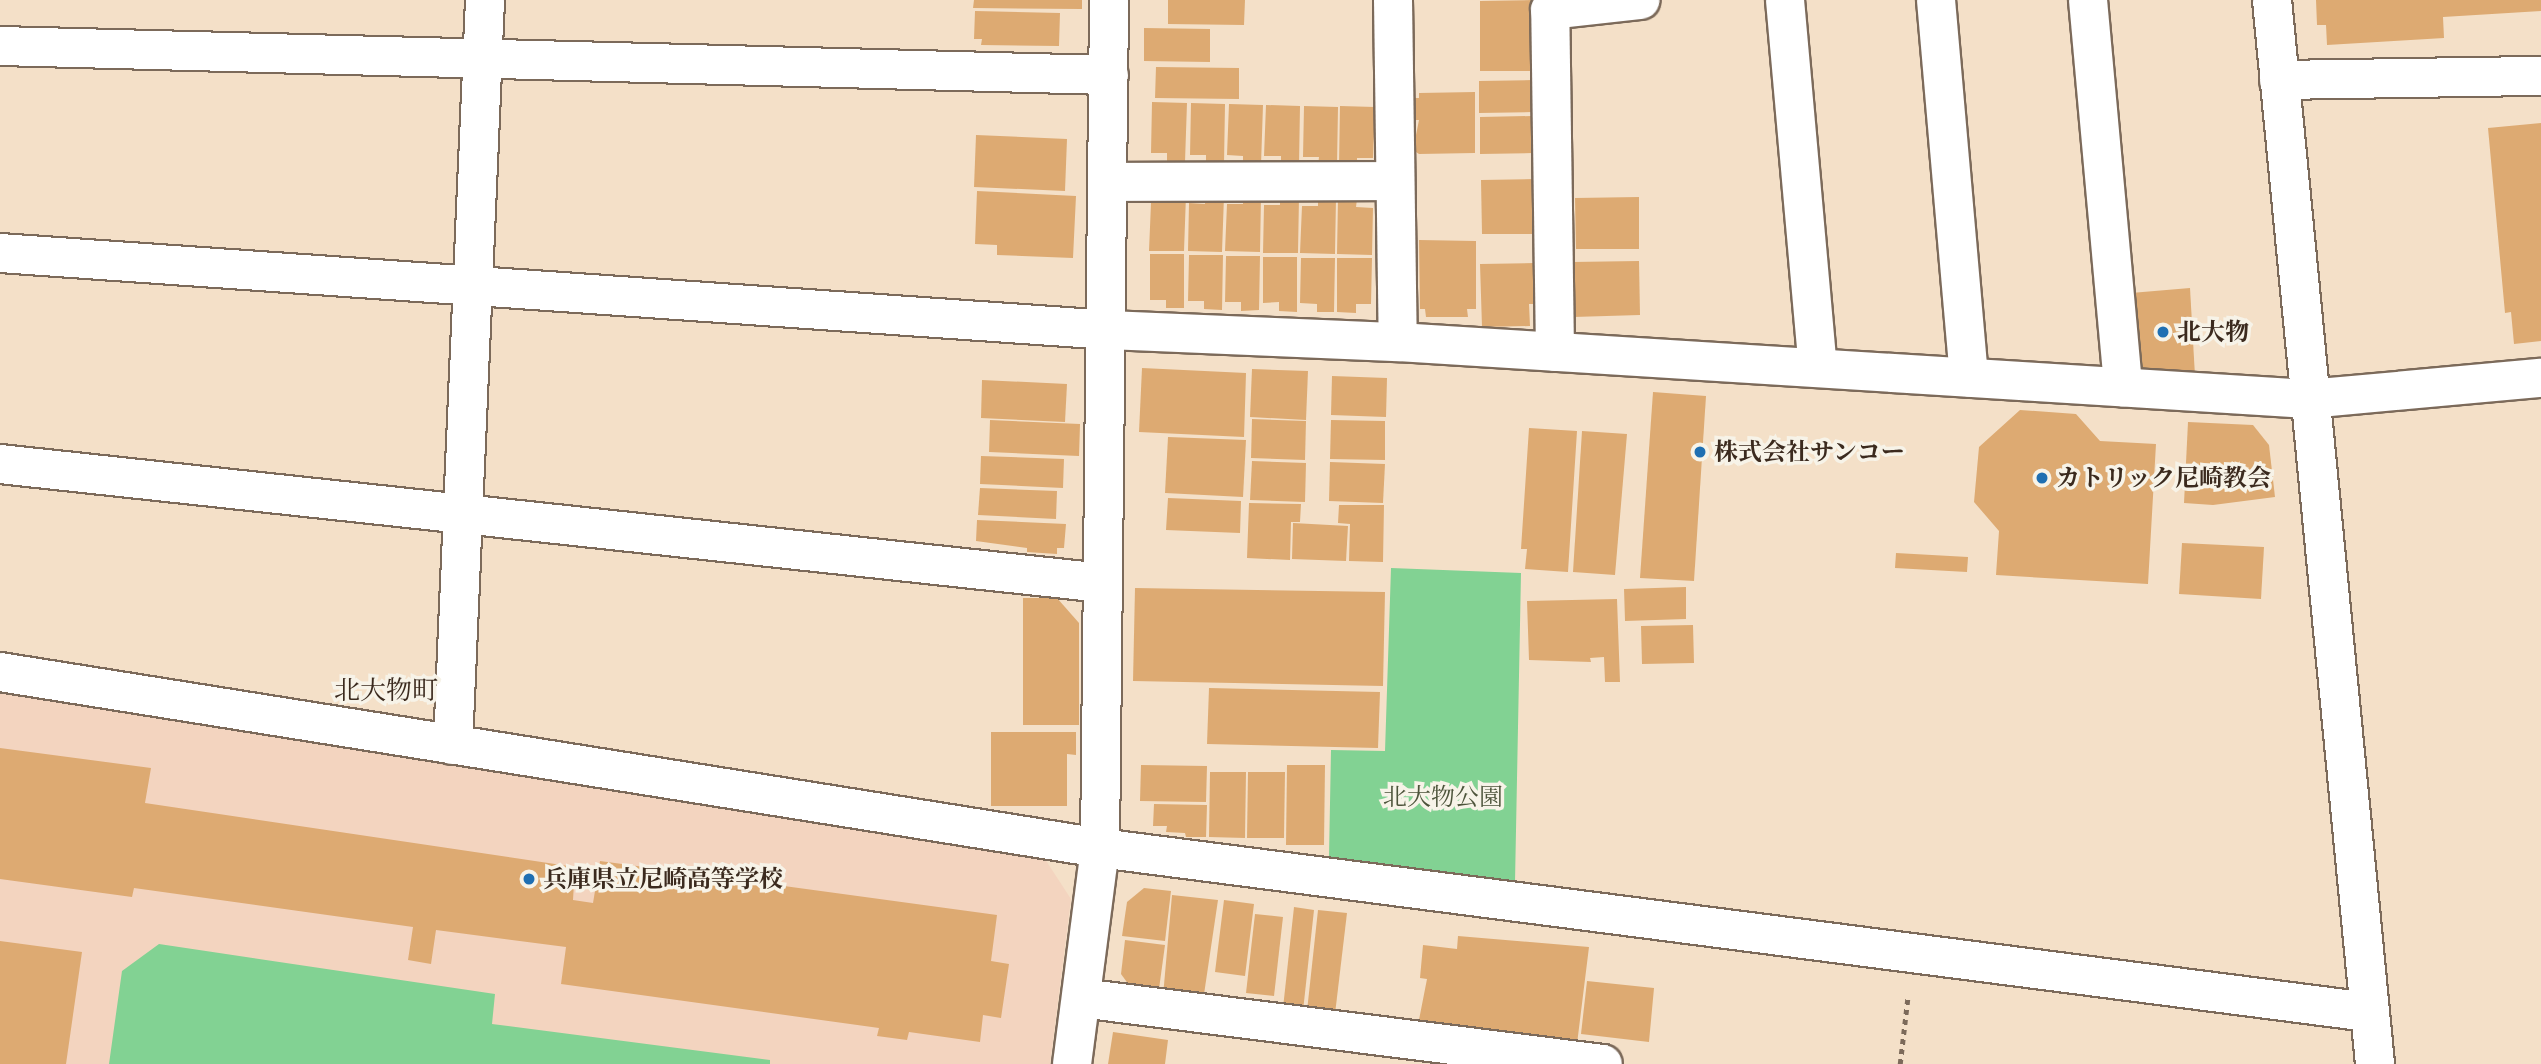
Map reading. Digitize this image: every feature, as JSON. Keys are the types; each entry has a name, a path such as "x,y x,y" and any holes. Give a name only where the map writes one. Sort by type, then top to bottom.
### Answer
{"street":[{"path":"453,745 485,0"},
{"path":"1072,1064 1100,848 1109,330 1110,0"},
{"path":"1393,0 1398,342"},
{"path":"1555,352 1550,10 1640,0"},
{"path":"1785,0 1818,369"},
{"path":"1936,0 1969,378"},
{"path":"2088,0 2123,387"},
{"path":"2272,0 2308,399 2375,1064"},
{"path":"0,46 1110,75"},
{"path":"2280,80 2541,76"},
{"path":"1109,182 1394,181"},
{"path":"0,253 473,288 1109,330 1398,342 2308,399 2541,378"},
{"path":"0,464 1103,583"},
{"path":"0,672 1100,848 2368,1012"},
{"path":"1081,998 1603,1064"}],"path":[{"path":"1900,1064 1913,954"}],"shaded area":[{"name":"兵庫県立尼崎高等学校","path":"0,692 1045,859 1071,899 1050,1064 0,1064"}],"green space":[{"name":"北大物公園","path":"1391,568 1521,573 1515,882 1329,857 1331,750 1385,751"},
{"path":"159,944 495,994 492,1024 770,1060 770,1064 109,1064 122,971"}],"building":[{"path":"974,0 1082,0 1082,9 973,8"},
{"path":"1168,0 1245,0 1244,25 1168,24"},
{"path":"1533,0 1533,71 1480,71 1480,1"},
{"path":"2316,0 2541,0 2541,11 2443,17 2444,38 2327,45 2326,25 2317,25"},
{"path":"975,11 1060,13 1059,46 981,45 982,39 974,39"},
{"path":"1144,28 1210,29 1210,62 1144,61"},
{"path":"1156,67 1239,68 1239,99 1155,98"},
{"path":"1533,80 1533,112 1479,113 1479,81"},
{"path":"1475,92 1475,153 1419,154 1413,150 1419,120 1413,120 1413,98 1419,98 1419,93"},
{"path":"1152,102 1187,103 1185,162 1167,162 1167,153 1151,153"},
{"path":"1191,103 1225,104 1224,164 1206,163 1206,155 1190,155"},
{"path":"1229,104 1263,105 1261,165 1243,164 1243,156 1227,155"},
{"path":"1266,105 1300,106 1299,165 1281,165 1281,156 1264,156"},
{"path":"1304,106 1338,107 1337,166 1318,166 1319,157 1303,157"},
{"path":"1340,106 1375,107 1373,158 1357,158 1357,166 1339,166"},
{"path":"1532,116 1533,153 1480,154 1480,117"},
{"path":"2541,123 2541,341 2514,344 2511,312 2505,313 2488,128"},
{"path":"976,135 1067,139 1065,191 974,187"},
{"path":"1535,179 1536,234 1482,234 1481,180"},
{"path":"977,191 1076,196 1073,258 997,255 997,245 975,244"},
{"path":"1167,195 1186,195 1184,251 1149,251 1151,203 1167,203"},
{"path":"1205,195 1224,196 1222,252 1188,251 1189,203 1205,204"},
{"path":"1243,196 1261,196 1260,252 1225,251 1227,204 1243,204"},
{"path":"1280,197 1299,197 1298,253 1263,253 1264,205 1280,205"},
{"path":"1318,197 1336,198 1335,254 1300,253 1302,206 1318,206"},
{"path":"1639,197 1639,249 1576,249 1575,198"},
{"path":"1338,198 1357,199 1356,207 1373,208 1372,255 1337,254"},
{"path":"1419,240 1476,241 1476,309 1467,309 1468,317 1426,317 1425,309 1420,309"},
{"path":"1150,254 1184,254 1184,308 1166,308 1166,300 1150,300"},
{"path":"1189,255 1223,255 1222,310 1204,309 1204,301 1188,301"},
{"path":"1226,256 1260,256 1259,310 1241,311 1241,302 1225,302"},
{"path":"1263,257 1297,257 1297,312 1279,311 1279,302 1263,303"},
{"path":"1301,258 1335,258 1334,312 1317,312 1317,304 1300,303"},
{"path":"1337,258 1372,258 1371,304 1356,304 1356,313 1337,312"},
{"path":"1639,261 1640,315 1573,317 1572,262"},
{"path":"1535,263 1535,304 1529,304 1530,326 1482,327 1480,264"},
{"name":"北大物","path":"2190,288 2195,376 2138,371 2131,293"},
{"path":"1142,368 1246,373 1244,437 1139,432"},
{"path":"1252,369 1308,371 1306,420 1250,417"},
{"path":"1332,376 1387,378 1386,417 1331,415"},
{"path":"982,380 1067,384 1065,422 981,418"},
{"path":"1653,392 1706,396 1694,581 1640,578"},
{"path":"2020,410 2076,414 2100,441 2156,444 2148,584 1996,575 1999,531 1974,502 1979,447"},
{"path":"1252,419 1306,421 1305,460 1251,458"},
{"path":"990,420 1080,424 1079,456 989,452"},
{"path":"1331,420 1385,421 1385,460 1330,459"},
{"path":"2188,422 2253,425 2269,445 2275,497 2213,505 2184,503"},
{"path":"1529,428 1577,431 1568,572 1525,569 1527,549 1521,549"},
{"path":"1582,431 1627,434 1615,575 1573,572"},
{"path":"1168,437 1246,440 1243,497 1165,493"},
{"path":"981,456 1064,459 1063,488 980,484"},
{"path":"1252,461 1306,463 1305,502 1250,500"},
{"path":"1330,462 1385,464 1383,503 1329,501"},
{"path":"980,488 1057,491 1056,519 978,515"},
{"path":"1168,498 1241,501 1240,533 1166,530"},
{"path":"1249,503 1301,504 1300,522 1291,522 1290,560 1247,558"},
{"path":"1339,505 1384,505 1383,562 1349,561 1350,524 1338,523"},
{"path":"977,520 1066,524 1064,548 1057,548 1057,554 1027,552 1027,548 976,541"},
{"path":"1293,523 1348,526 1346,561 1292,559"},
{"path":"2182,543 2264,547 2261,599 2179,594"},
{"path":"1896,553 1968,557 1967,572 1895,568"},
{"path":"1686,587 1686,619 1625,621 1624,589"},
{"path":"1135,588 1385,592 1383,686 1133,681"},
{"path":"1023,598 1057,598 1079,623 1079,725 1023,725"},
{"path":"1617,599 1620,682 1605,682 1604,657 1590,658 1591,662 1529,660 1527,601"},
{"path":"1693,625 1694,663 1642,664 1641,626"},
{"path":"1209,688 1380,692 1378,748 1207,744"},
{"path":"991,732 1076,732 1076,755 1067,754 1067,806 991,806"},
{"path":"0,748 151,768 145,803 575,867 573,900 593,903 600,861 997,915 991,961 1009,964 1001,1018 983,1015 980,1042 909,1032 907,1040 877,1036 879,1028 561,984 566,947 436,930 431,964 408,960 413,927 134,888 132,897 0,879"},
{"path":"1141,765 1207,766 1206,802 1140,801"},
{"path":"1287,765 1325,765 1324,845 1286,845"},
{"path":"1210,772 1246,772 1245,838 1209,837"},
{"path":"1248,772 1285,772 1284,838 1247,838"},
{"path":"1154,804 1207,805 1206,837 1186,837 1185,833 1166,832 1167,826 1153,826"},
{"path":"1144,888 1171,891 1165,941 1122,936 1127,902"},
{"path":"1172,895 1218,900 1203,1001 1163,996"},
{"path":"1224,900 1254,904 1245,976 1215,972"},
{"path":"1294,907 1314,910 1303,1011 1283,1008"},
{"path":"1318,910 1347,913 1335,1014 1307,1011"},
{"path":"1255,914 1283,917 1274,996 1246,993"},
{"path":"1458,936 1589,947 1577,1044 1418,1025 1427,979 1420,978 1423,945 1457,949"},
{"path":"1125,940 1165,945 1159,989 1129,985 1121,974"},
{"path":"0,941 82,952 66,1064 0,1064"},
{"path":"1587,981 1654,988 1649,1042 1581,1034"},
{"path":"1113,1032 1168,1040 1165,1064 1108,1064"}],"place":[{"name":"北大物","path":"2163,332"},
{"name":"株式会社サンコー","path":"1700,452"},
{"name":"カトリック尼崎教会","path":"2042,478"},
{"name":"兵庫県立尼崎高等学校","path":"529,879"}],"district":[{"name":"北大物町","path":"386,691"}]}
